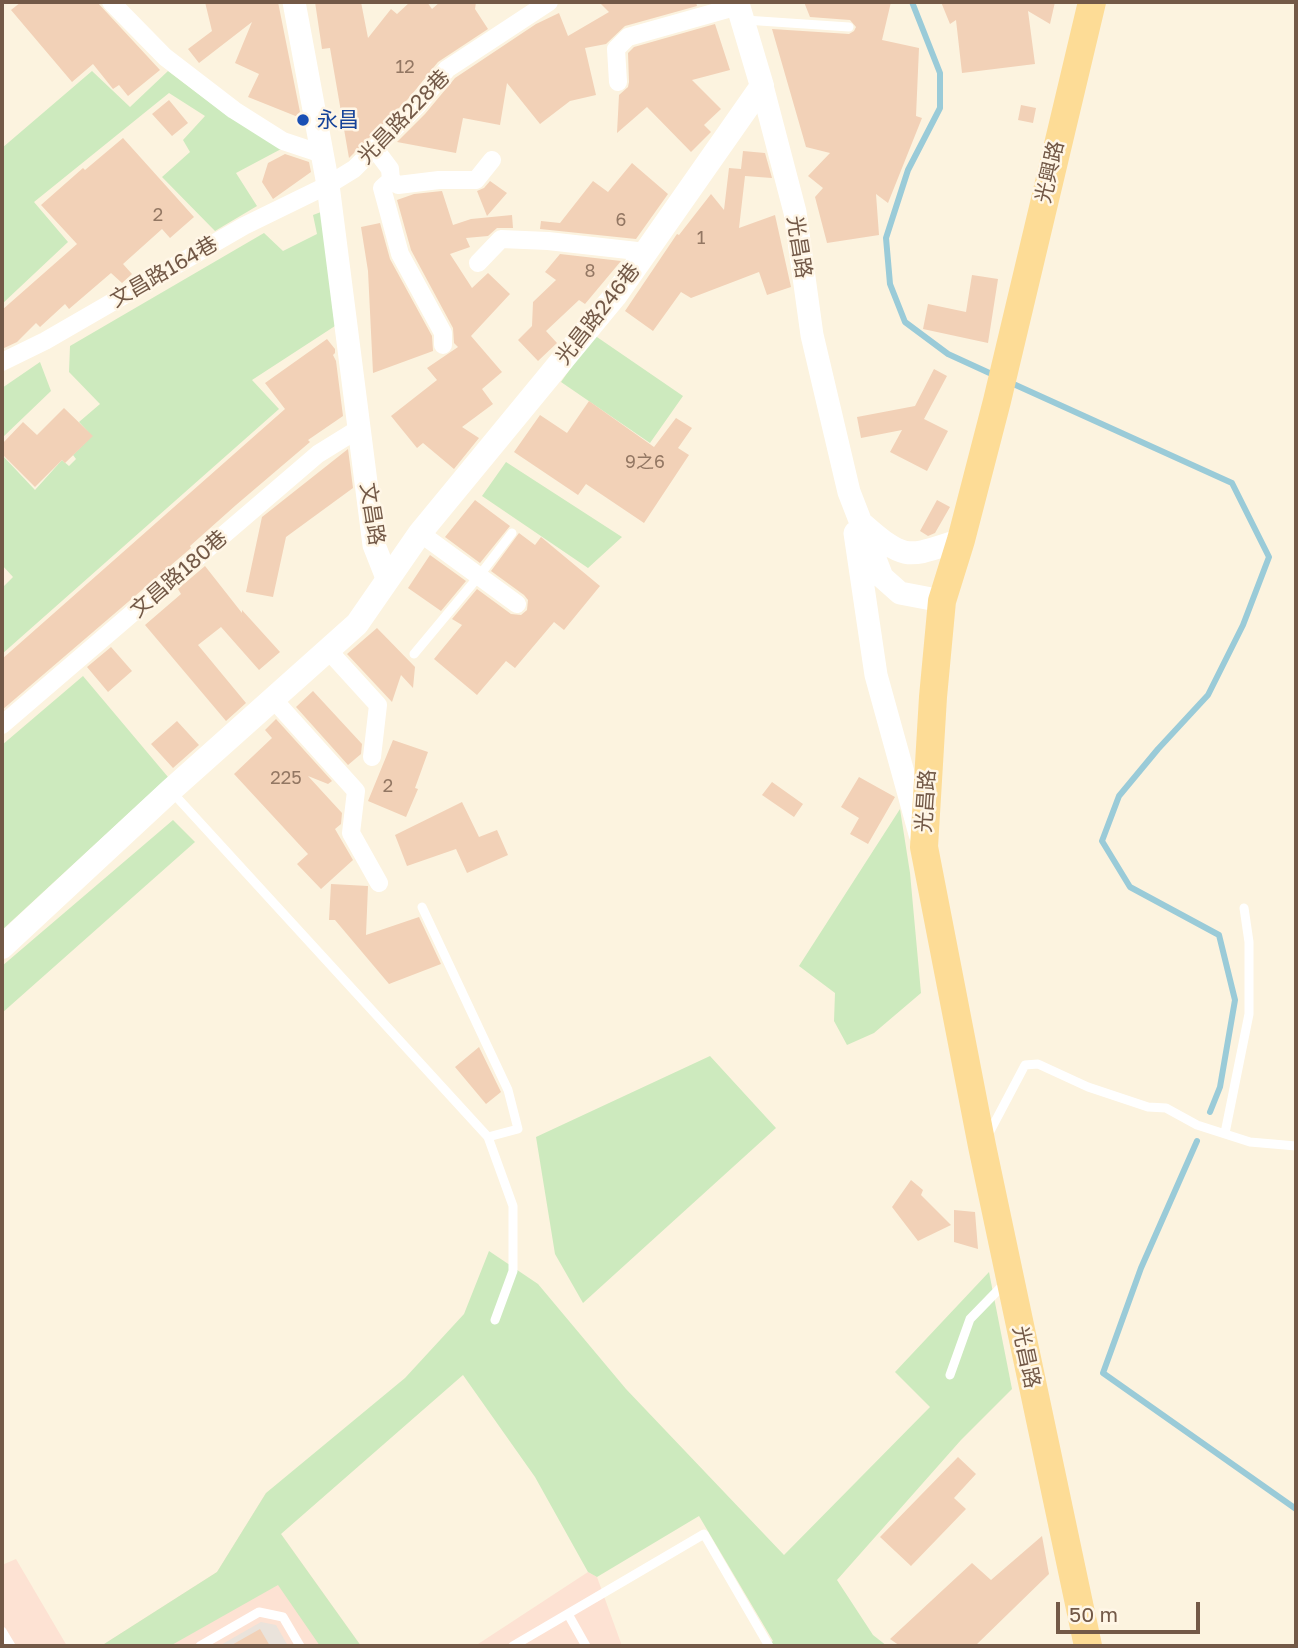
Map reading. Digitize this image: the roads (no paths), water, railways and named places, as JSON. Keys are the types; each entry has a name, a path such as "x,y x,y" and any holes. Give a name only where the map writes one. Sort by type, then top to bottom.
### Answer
{"main road":[{"name":"光興路","path":"961,540 1011,344 1092,2"},
{"name":"光昌路","path":"739,9 762,86"},
{"name":"光昌路246巷","path":"387,578 614,296 762,86"},
{"path":"942,601 961,540"},
{"path":"2,947 171,790 357,624 387,578"},
{"name":"光昌路","path":"942,601 924,847 982,1146 1088,1646"}],"street":[{"path":"111,2 165,57 234,110 283,141 322,154"},
{"name":"文昌路","path":"294,2 328,185 374,545 387,578"},
{"name":"光昌路228巷","path":"328,185 354,169 375,149 417,106 447,69 548,2"},
{"path":"618,82 616,49 628,37 739,9"},
{"name":"光昌路","path":"762,86 795,212 812,335 849,492 882,577 900,593 942,601"},
{"path":"375,149 390,169 391,180 398,185 439,180 476,180 492,160"},
{"path":"391,180 382,188 391,227 400,254 443,333 443,345"},
{"name":"文昌路164巷","path":"2,362 37,345 244,226 328,185"},
{"path":"478,263 501,239 548,240 646,252"},
{"name":"文昌路180巷","path":"2,725 318,454 360,428"},
{"path":"849,492 864,525 887,545 902,553 921,552 961,540"},
{"path":"849,492 876,675 924,847"},
{"path":"421,533 517,604"},
{"path":"327,649 378,705 372,757"},
{"path":"274,700 356,791 351,832 379,883"}],"lane":[{"path":"739,9 849,27"},
{"path":"414,654 512,533"},
{"path":"171,790 488,1137 513,1206 513,1271 495,1320"},
{"path":"422,906 508,1090 518,1129 488,1137"},
{"path":"1225,1133 1249,1014 1249,942 1244,908"},
{"path":"982,1146 1025,1065 1038,1064 1088,1087 1148,1107 1166,1108 1197,1125 1250,1142 1296,1146"},
{"path":"950,1376 970,1319 1010,1278"},
{"path":"513,1646 704,1534 769,1646"},
{"path":"200,1646 259,1612 283,1617 300,1646"},
{"path":"568,1614 586,1646"},
{"path":"2,1631 10,1646"}],"waterway":[{"path":"912,2 940,73 940,108 908,170 886,238 890,284 905,322 948,354 996,376"},
{"path":"1009,382 1232,483 1269,557 1243,625 1208,695 1119,796 1102,841 1130,887 1219,935 1235,1000 1220,1087 1210,1112"},
{"path":"1197,1141 1141,1268 1103,1373 1296,1509"}],"place":[{"name":"永昌","path":"303,120"}]}
